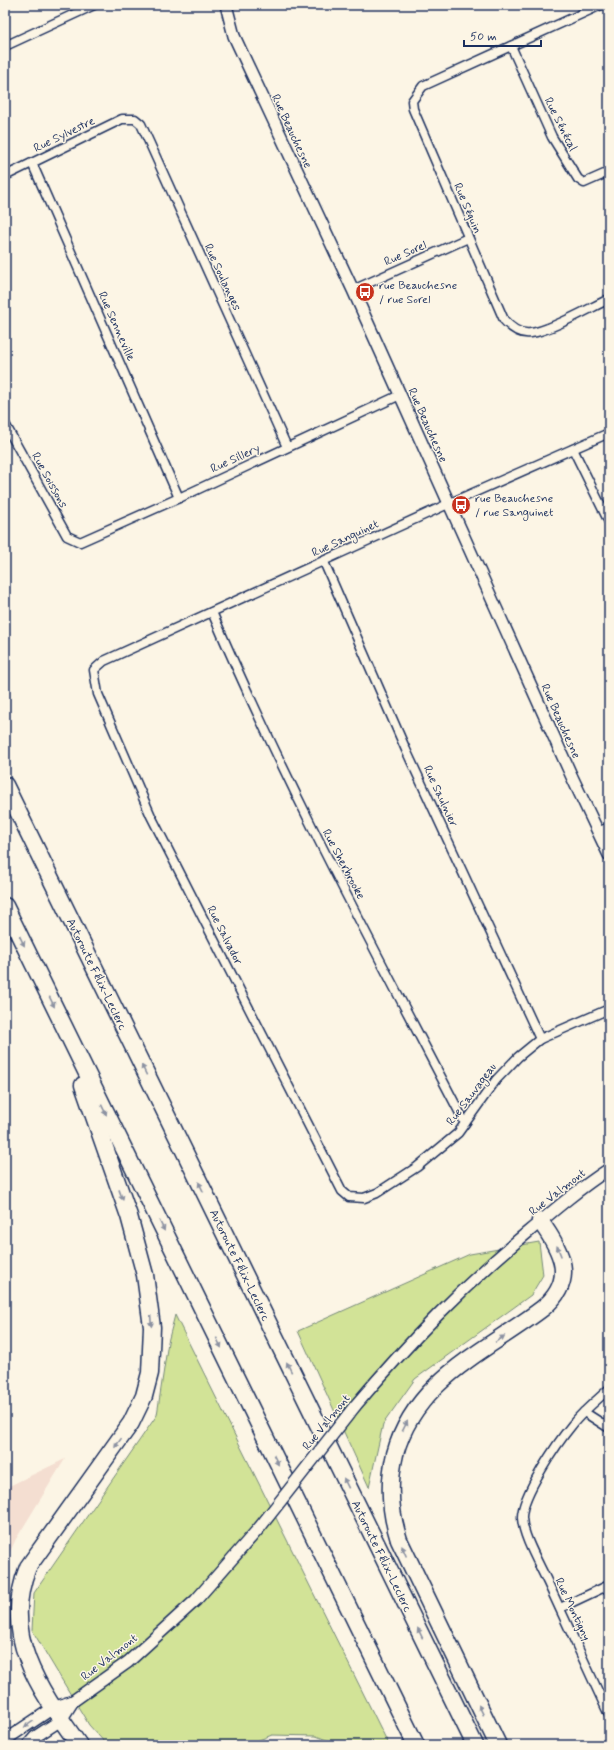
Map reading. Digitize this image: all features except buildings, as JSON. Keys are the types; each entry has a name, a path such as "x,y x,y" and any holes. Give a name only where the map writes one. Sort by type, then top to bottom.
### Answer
{"highway":[{"name":"Autoroute Félix-Leclerc","path":"5,785 475,1745"},
{"path":"5,906 416,1745"},
{"path":"63,1024 138,1249 149,1297 152,1348 147,1388 131,1424 32,1560 16,1591 12,1612 14,1638 25,1665 79,1745"},
{"path":"498,1745 399,1540 392,1510 390,1482 394,1459 402,1433 411,1414 425,1396 452,1372 552,1301 559,1290 563,1274 561,1256 552,1238 540,1221"}],"street":[{"path":"5,46 94,5"},
{"name":"Rue Beauchesne","path":"226,5 234,36 353,290 448,504 609,855"},
{"path":"510,46 601,5"},
{"name":"Rue Séguin","path":"510,46 419,89 412,101 413,109 504,320 517,331 530,333 542,330 609,299"},
{"name":"Rue Sénécal","path":"510,46 552,137 578,179 584,183 609,172"},
{"name":"Rue Sylvestre","path":"5,176 122,119 135,119"},
{"name":"Rue Soulanges","path":"135,119 141,124 287,447"},
{"name":"Rue Senneville","path":"32,163 179,498"},
{"name":"Rue Sorel","path":"353,290 468,238"},
{"name":"Rue Sillery","path":"80,542 179,498 400,395"},
{"name":"Rue Soissons","path":"5,424 67,536 80,542"},
{"name":"Rue Sanguinet","path":"94,670 104,661 324,562 448,504 609,433"},
{"path":"573,448 609,522"},
{"name":"Rue Saulnier","path":"324,562 406,750 540,1039"},
{"name":"Rue Sherbrooke","path":"212,612 241,679 304,813 465,1123"},
{"name":"Rue Salvador","path":"94,670 98,694 151,816 342,1191 349,1197 357,1198"},
{"path":"598,832 609,827"},
{"name":"Rue Sauvageau","path":"357,1198 364,1198 377,1193 417,1167 458,1133 507,1067 540,1039 609,1009"},
{"name":"Rue Valmont","path":"28,1745 57,1714 124,1665 177,1618 222,1572 260,1528 355,1406 398,1356 446,1305 496,1258 540,1221 609,1169"},
{"name":"Rue Montigny","path":"609,1389 584,1412 555,1448 532,1486 525,1504 522,1518 527,1535 609,1714"},
{"path":"584,1412 609,1428"},
{"path":"560,1608 609,1585"},
{"name":"Rue Valmont","path":"5,1740 57,1714"}],"shaded area":[{"path":"65,1459 16,1539 5,1562 5,1488"}],"green space":[{"path":"539,1242 543,1275 531,1295 415,1379 383,1424 369,1487 298,1331 470,1254"},
{"path":"175,1315 389,1745 340,1745 316,1736 272,1735 246,1745 107,1745 89,1725 32,1630 34,1593 157,1415 168,1342"}],"place":[{"name":"rue Beauchesne / rue Sorel","path":"365,292"},
{"name":"rue Beauchesne / rue Sanguinet","path":"461,505"}]}
